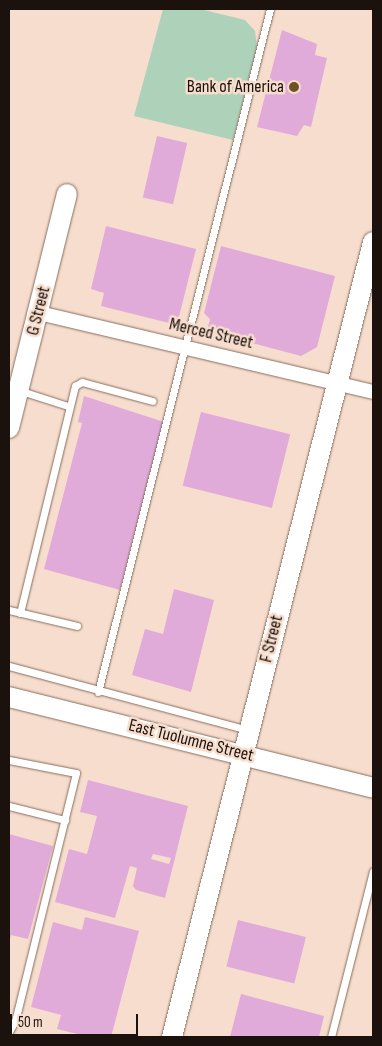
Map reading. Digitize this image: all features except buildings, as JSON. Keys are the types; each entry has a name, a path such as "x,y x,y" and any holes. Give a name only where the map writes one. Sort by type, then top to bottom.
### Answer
{"street":[{"name":"G Street","path":"9,428 67,194"},
{"name":"F Street","path":"172,1037 248,730 373,242"},
{"name":"Merced Street","path":"39,313 373,392"},
{"name":"East Tuolumne Street","path":"9,697 373,788"}],"lane":[{"path":"98,692 270,9"},
{"path":"20,613 68,406 75,386 82,382 153,401"},
{"path":"19,390 68,406"},
{"path":"9,610 77,626"},
{"path":"9,666 98,692 248,730"},
{"path":"9,760 76,773 15,1021 9,1032"},
{"path":"9,806 65,820"},
{"path":"331,1037 373,871"}],"green space":[{"path":"163,9 200,9 245,20 255,31 257,47 233,140 134,116"}],"place":[{"name":"Bank of America","path":"294,87"}]}
